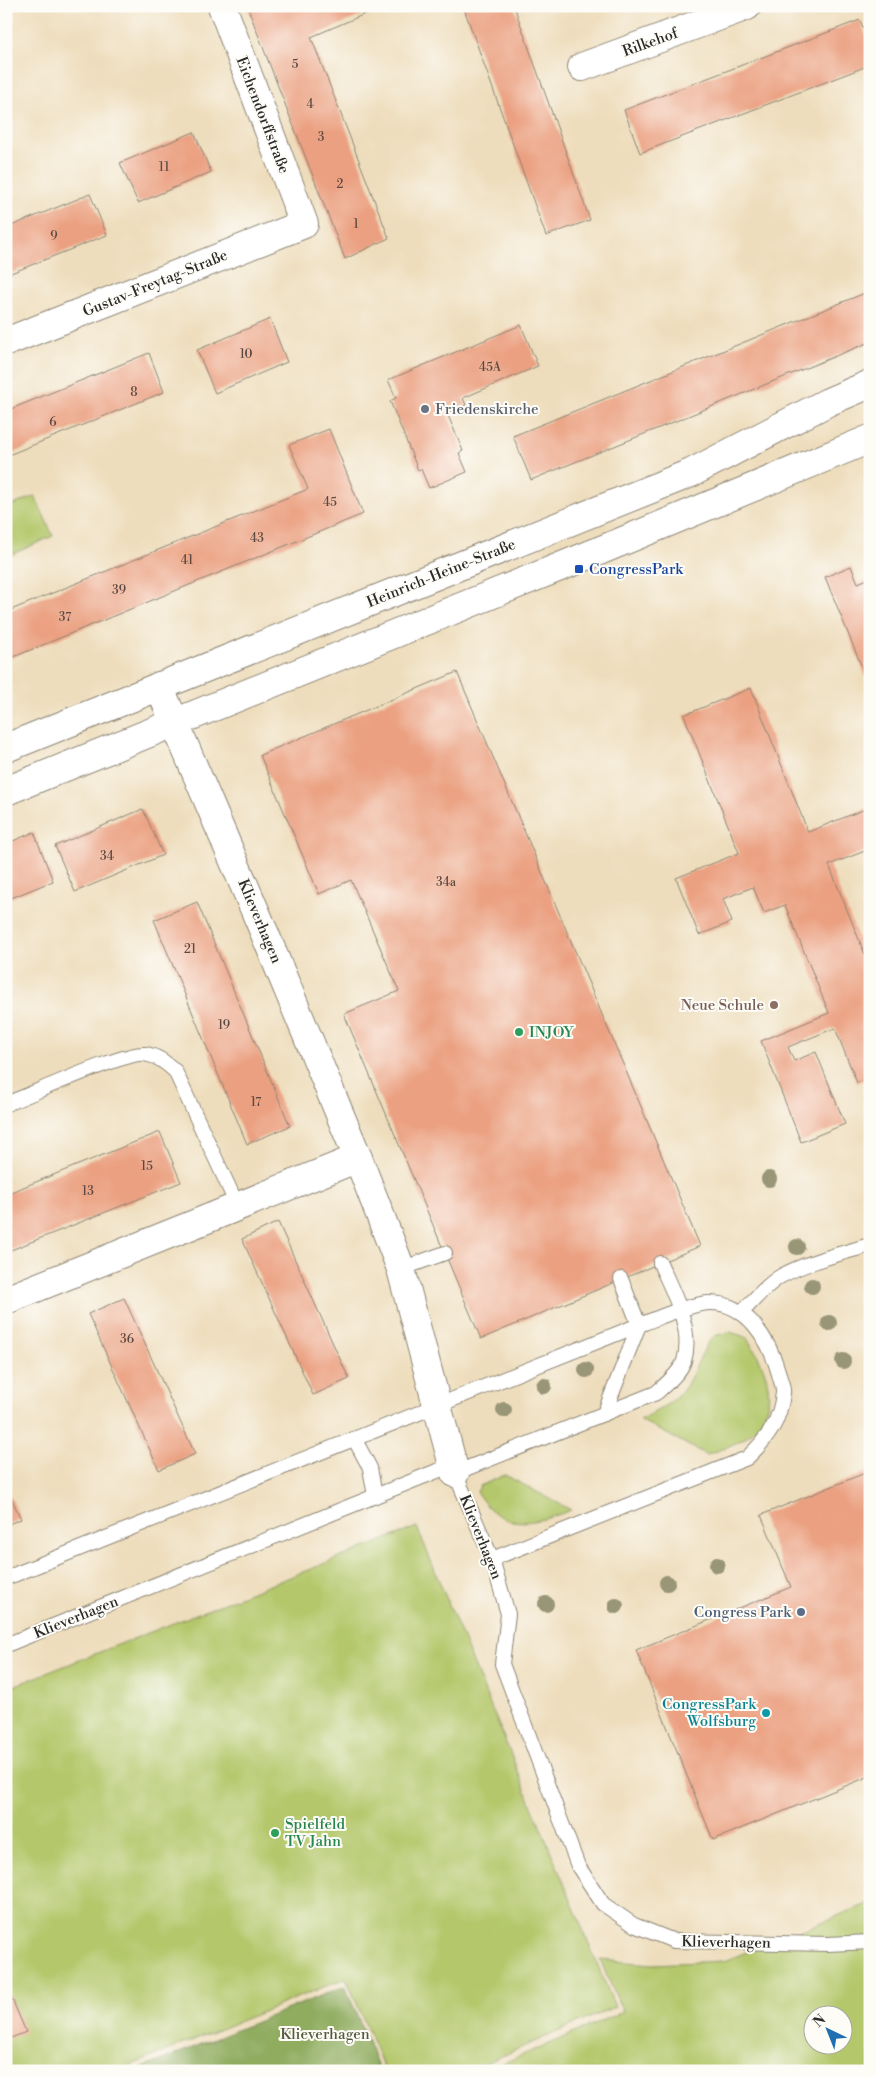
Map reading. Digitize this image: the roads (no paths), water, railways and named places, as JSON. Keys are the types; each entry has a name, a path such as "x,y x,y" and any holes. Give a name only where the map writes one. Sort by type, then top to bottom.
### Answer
{"street":[{"name":"Eichendorffstraße","path":"222,6 304,224"},
{"name":"Rilkehof","path":"582,67 747,6"},
{"name":"Gustav-Freytag-Straße","path":"6,342 304,224"},
{"name":"Heinrich-Heine-Straße","path":"6,748 691,473 828,402 870,384"},
{"path":"6,791 870,439"},
{"name":"Klieverhagen","path":"158,686 266,936 358,1158 401,1269 453,1469"},
{"path":"6,1300 358,1158"}],"lane":[{"path":"6,1104 120,1058 144,1053 160,1058 175,1071 238,1207"},
{"path":"741,1313 780,1276 822,1258 870,1246"},
{"path":"401,1269 445,1253"},
{"name":"Klieverhagen","path":"6,1645 375,1496 604,1414 656,1393 671,1379 684,1362 686,1340 680,1310 660,1263"},
{"path":"604,1414 639,1325 621,1279"},
{"path":"6,1578 680,1310 709,1303 728,1307 741,1313 764,1336 774,1357 783,1391 776,1421 766,1441 747,1458 492,1560"},
{"path":"355,1440 370,1468 375,1496"},
{"name":"Klieverhagen","path":"453,1469 492,1560 508,1614 502,1664 578,1866 603,1904 634,1925 674,1941 828,1944 870,1942"}],"place":[{"name":"Friedenskirche","path":"425,409"},
{"name":"CongressPark","path":"579,569"},
{"name":"Neue Schule","path":"774,1005"},
{"name":"INJOY","path":"519,1032"},
{"name":"Congress Park","path":"801,1612"},
{"name":"CongressPark Wolfsburg","path":"766,1713"},
{"name":"Spielfeld TV Jahn","path":"275,1833"}]}
